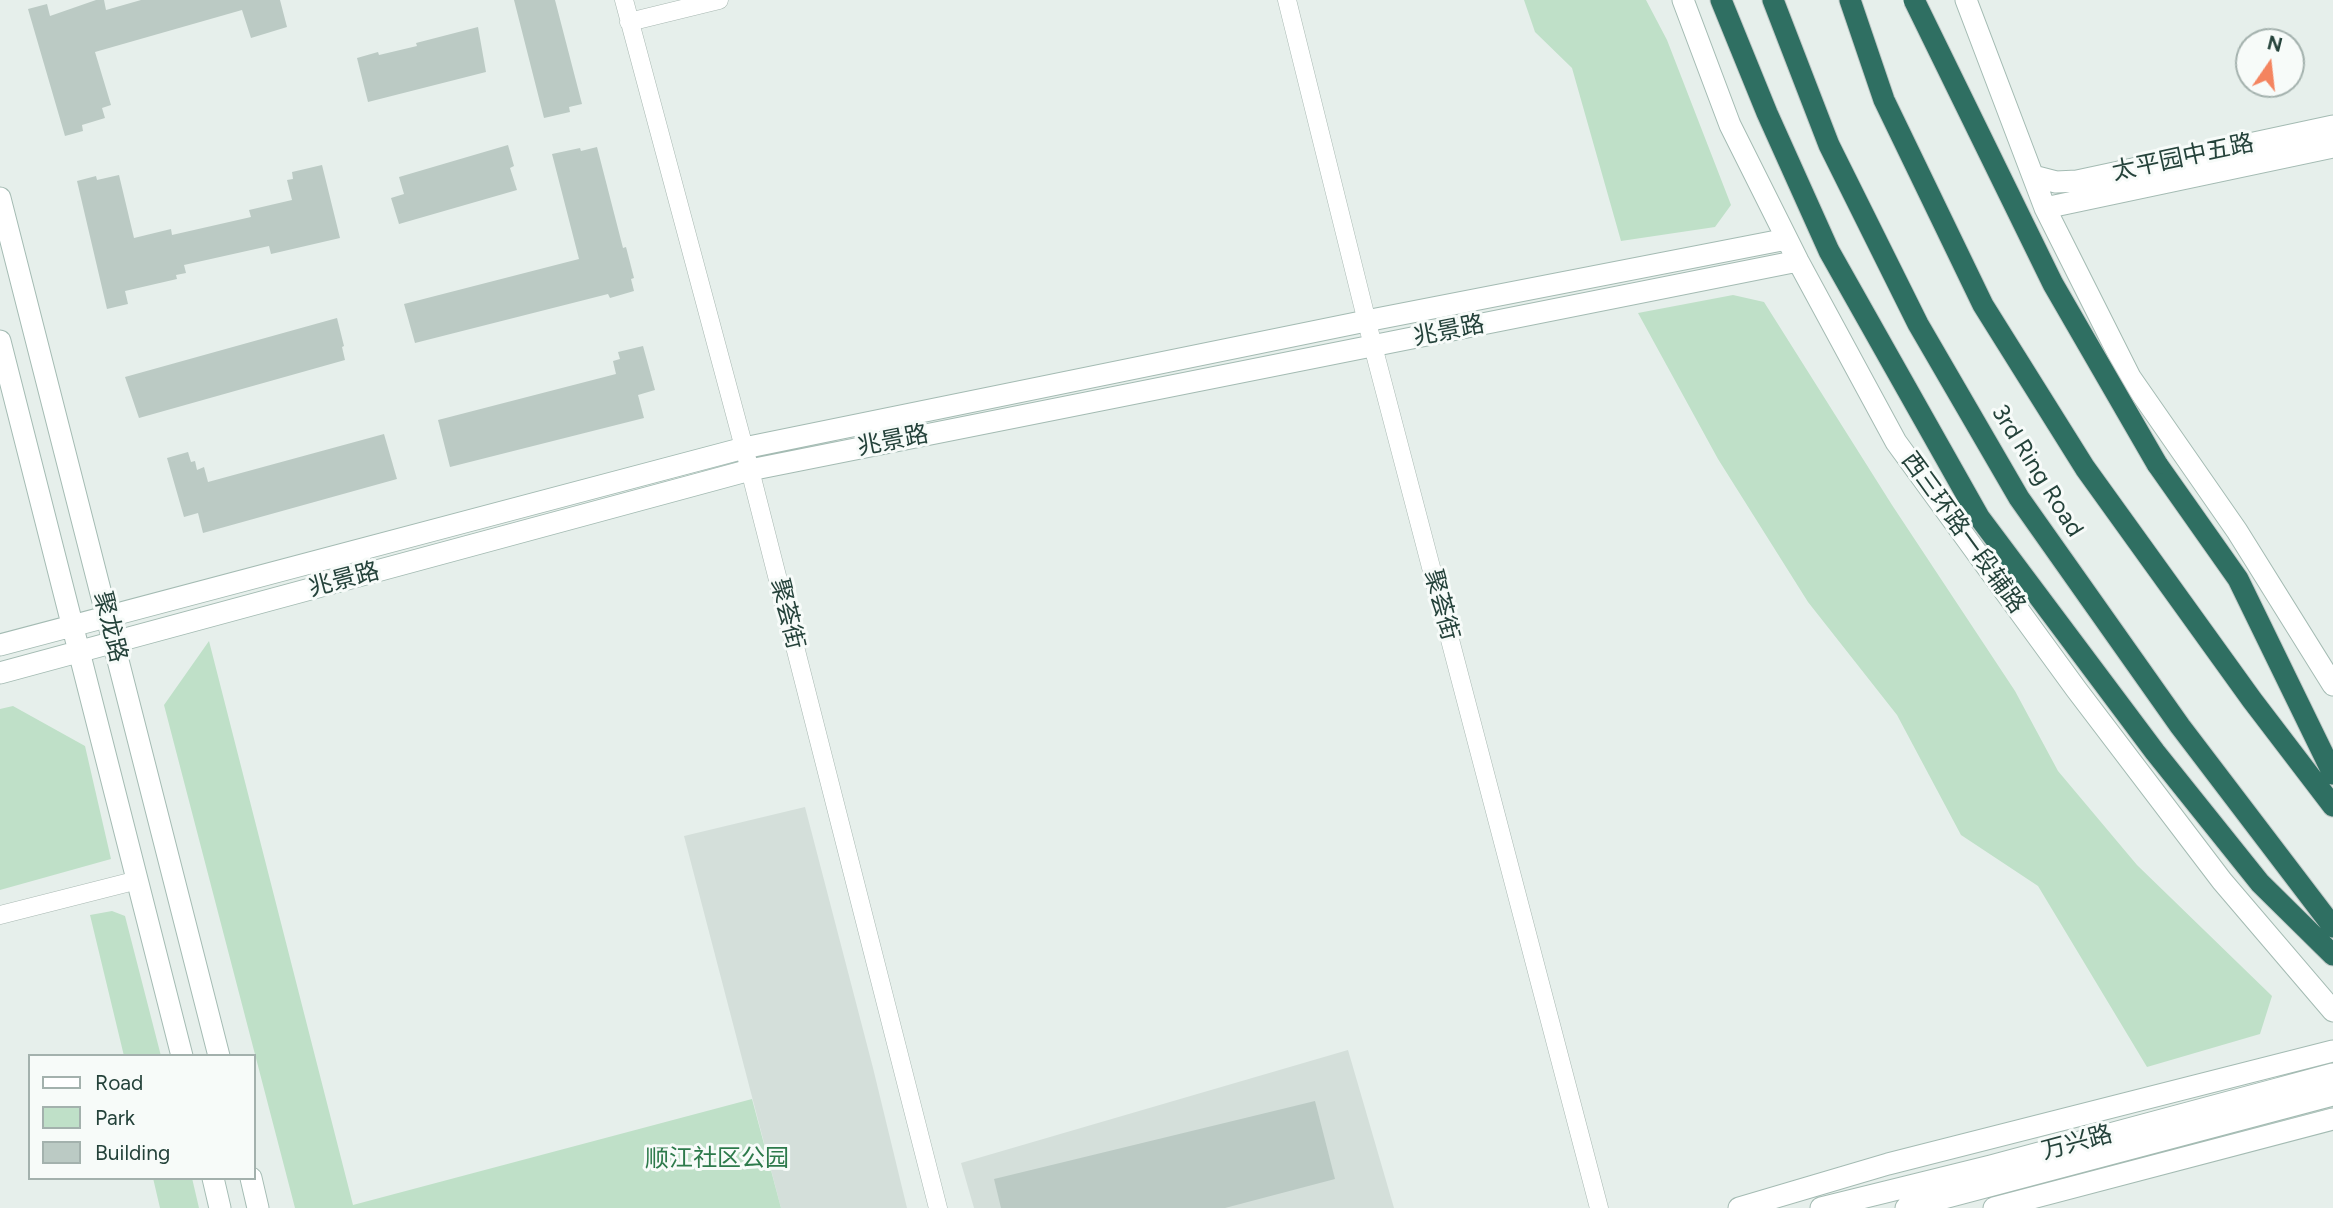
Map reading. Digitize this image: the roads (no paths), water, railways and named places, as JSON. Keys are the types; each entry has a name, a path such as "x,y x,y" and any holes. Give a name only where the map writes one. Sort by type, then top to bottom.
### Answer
{"highway":[{"name":"3rd Ring Road","path":"1773,0 1835,157 1918,324 2019,498 2180,726 2333,927"},
{"name":"3rd Ring Road","path":"1850,0 1884,100 1983,305 2085,468 2252,700 2333,806"},
{"path":"1914,0 2053,284 2157,464 2238,579 2333,774"},
{"path":"1723,4 1767,113 1829,251 1979,517 2155,752 2260,883 2333,955"}],"street":[{"name":"聚荟街","path":"624,0 750,470 938,1208"},
{"path":"629,22 719,0"},
{"name":"聚荟街","path":"1287,0 1366,321 1599,1208"},
{"name":"西三环路一段辅路","path":"1683,0 1730,125 1798,261 1896,442 2076,689 2222,881 2333,1011"},
{"path":"1966,0 2045,208 2130,377 2237,531 2333,685"},
{"name":"太平园中五路","path":"2032,176 2056,182 2077,181 2333,126"},
{"name":"太平园中五路","path":"2045,208 2333,147"},
{"name":"聚龙路","path":"0,198 218,1054"},
{"name":"兆景路","path":"0,645 744,448 1366,321 1787,239"},
{"name":"兆景路","path":"0,673 750,470 1798,261"},
{"name":"聚龙路","path":"0,341 182,1054"},
{"path":"0,915 138,880"},
{"path":"1739,1208 1888,1164 2333,1051"},
{"name":"万兴路","path":"1821,1208 1992,1176 2333,1074"},
{"path":"1906,1208 1992,1176 2333,1096"},
{"path":"1994,1208 2333,1118"},
{"path":"213,1180 220,1208"},
{"path":"251,1180 258,1208"}],"park label":[{"name":"顺江社区公园","path":"717,1159"}]}
